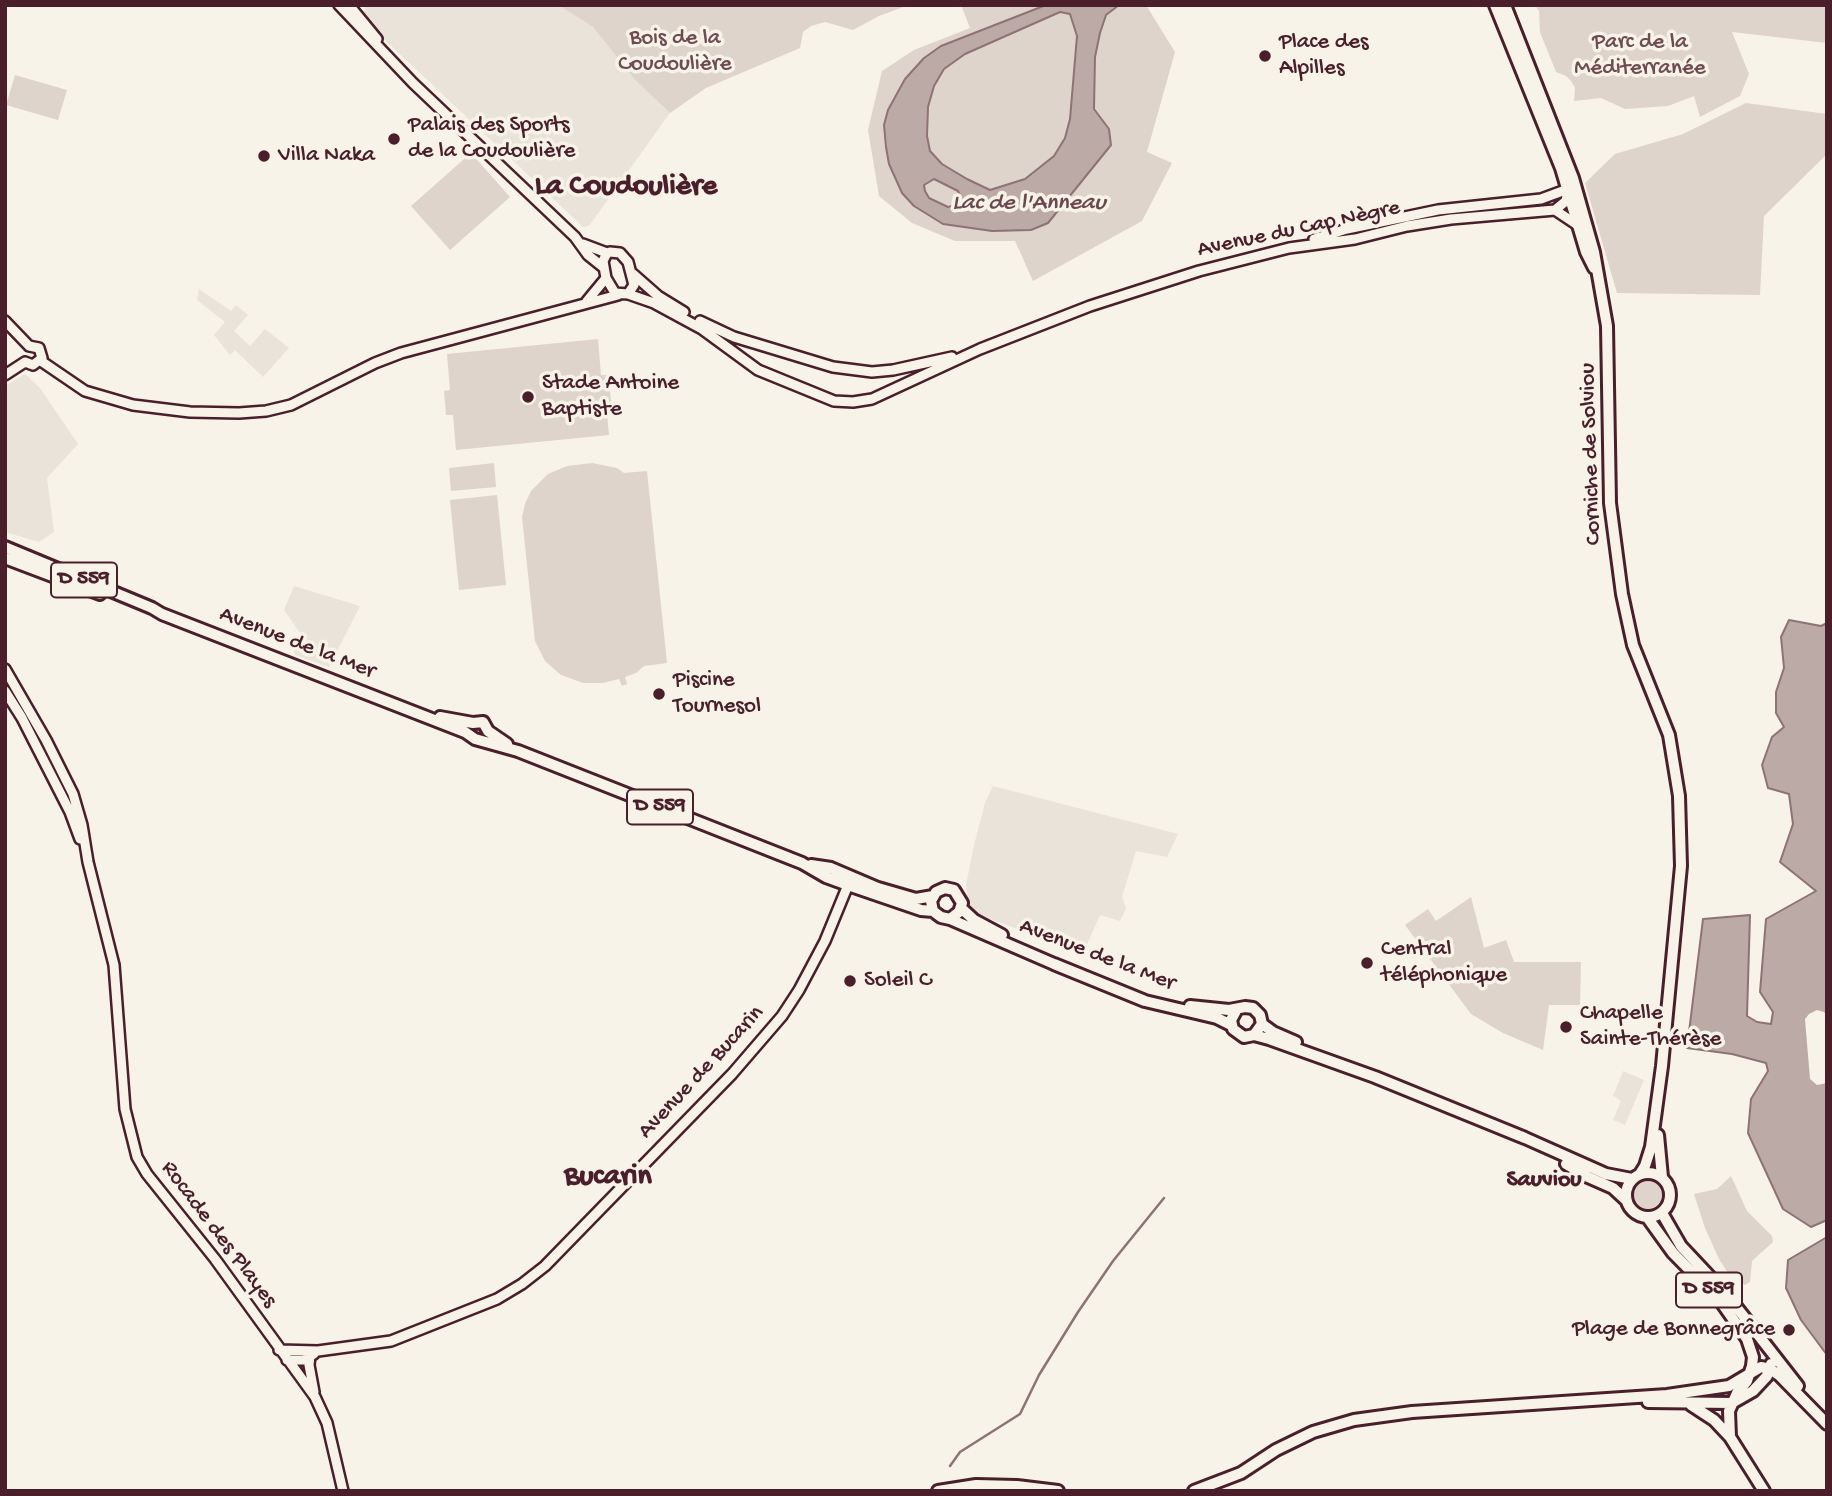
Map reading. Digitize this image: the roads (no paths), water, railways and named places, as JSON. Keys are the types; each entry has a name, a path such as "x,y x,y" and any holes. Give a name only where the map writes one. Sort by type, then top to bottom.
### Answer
{"main road":[{"path":"1495,5 1571,183"},
{"path":"1505,5 1571,183 1586,252 1596,271"},
{"name":"Corniche de Solviou","path":"1571,183 1590,237 1607,326 1610,503 1622,594 1633,645 1670,735 1679,796 1681,866 1657,1100 1648,1160 1636,1176"},
{"name":"Avenue de la Mer","path":"5,547 162,614 418,713 478,732 518,751 802,863 848,886 921,910 933,911"},
{"name":"Avenue de la Mer","path":"5,558 148,613 162,614"},
{"name":"Avenue de la Mer","path":"802,863 831,868 878,888 916,899 933,897"},
{"path":"940,890 954,890 961,898 961,908 950,919 941,918 933,911 933,897 940,890"},
{"name":"Avenue de la Mer","path":"961,908 974,920 1010,939 1132,991 1176,1004 1237,1009"},
{"name":"Avenue de la Mer","path":"950,919 1145,1001 1217,1018 1231,1025"},
{"path":"1375,1077 1269,1039 1254,1035 1240,1036 1231,1025 1233,1014 1237,1009 1253,1008 1260,1015 1262,1024 1273,1032 1375,1077 1513,1134 1606,1174 1636,1176 1651,1172 1662,1177 1669,1185 1671,1197 1662,1213 1647,1217 1631,1210 1626,1200 1613,1188 1588,1177 1513,1134"},
{"path":"1254,1035 1262,1024"},
{"name":"Corniche de Solviou","path":"1657,1100 1658,1149 1662,1177"},
{"path":"1626,1200 1626,1191 1636,1176"},
{"name":"D 559","path":"1662,1213 1681,1246 1727,1295 1774,1354"},
{"name":"D 559","path":"1647,1217 1673,1253 1721,1302 1742,1330 1753,1357 1750,1371"},
{"path":"1592,1401 1732,1403 1753,1391 1770,1369 1774,1354"},
{"path":"1774,1354 1827,1423"},
{"path":"1194,1491 1241,1473 1276,1450 1313,1432 1354,1420 1412,1412 1667,1395 1729,1386 1760,1367 1780,1375 1827,1423"},
{"path":"1730,1437 1729,1416 1732,1403 1750,1371"},
{"path":"1689,1404 1707,1414 1730,1437 1764,1491"},
{"path":"937,1491 1017,1486 1058,1491"}],"street":[{"path":"339,5 395,64 603,267"},
{"path":"349,5 395,64"},
{"path":"1571,183 1566,201 1555,210 1579,226"},
{"path":"1289,248 1333,232 1400,216 1541,199 1571,183"},
{"name":"Avenue du Cap Nègre","path":"623,294 639,297 684,318 758,370 834,401 853,402 872,399 981,349 1090,306 1199,271 1289,248 1355,239 1407,226 1451,219 1555,210"},
{"path":"41,360 85,391 133,405 190,412 266,411 291,405 401,353 623,294 634,285 633,274 625,256 615,252 607,253 580,242"},
{"path":"607,253 603,261 606,278 611,290 623,294"},
{"name":"Avenue du Cap Nègre","path":"633,274 658,296 704,324 734,337 825,366 872,372 893,370 929,364 981,349"},
{"path":"585,302 606,278"},
{"path":"5,321 29,346"},
{"path":"25,362 23,352 29,346 36,346 41,350 41,360"},
{"path":"25,362 33,365 41,360"},
{"path":"5,375 25,362"},
{"name":"Rocade des Playes","path":"5,669 33,714 73,794 82,825 88,862 114,965 125,1109 137,1157 315,1397 327,1423 343,1491"},
{"name":"Rocade des Playes","path":"5,691 22,718 70,812 88,862"},
{"name":"Avenue de Bucarin","path":"279,1350 311,1353 375,1344 410,1334 497,1299 545,1266 732,1074 782,1016 825,941 848,886"},
{"path":"311,1353 310,1374 315,1397"},
{"name":"Avenue de Bucarin","path":"290,1362 311,1353"}],"water":[{"name":"Lac de l'Anneau","path":"1046,5 1119,5 1106,15 1095,57 1094,109 1109,129 1111,145 1048,223 1031,230 992,231 943,224 914,206 902,193 889,164 884,125 888,110 905,79 924,58 941,46","holes":["1060,12 1070,14 1077,36 1070,119 1065,138 1054,156 1025,179 990,190 942,164 930,151 927,136 928,107 934,86 944,69 965,54","934,179 958,191 961,198 956,205 948,207 929,198 924,185"]},
{"path":"1789,620 1821,626 1827,623 1827,1220 1811,1227 1783,1209 1748,1133 1751,1099 1768,1071 1766,1063 1732,1054 1687,1048 1703,919 1750,915 1747,1016 1757,1022 1771,1024 1773,1012 1760,992 1766,919 1816,891 1780,862 1793,824 1789,794 1768,788 1762,765 1772,737 1784,727 1776,713 1776,692 1784,668 1781,637"},
{"path":"1827,1237 1827,1355 1801,1320 1786,1288 1788,1260"}],"waterway":[{"path":"950,1466 960,1452 1020,1414 1039,1375 1078,1312 1113,1261 1164,1198"}],"place":[{"name":"Place des Alpilles","path":"1265,56"},
{"name":"Palais des Sports de la Coudoulière","path":"394,139"},
{"name":"Villa Naka","path":"264,156"},
{"name":"Stade Antoine Baptiste","path":"528,397"},
{"name":"Piscine Tournesol","path":"659,694"},
{"name":"Central téléphonique","path":"1367,963"},
{"name":"Soleil C","path":"850,981"},
{"name":"Chapelle Sainte-Thérèse","path":"1566,1027"},
{"name":"Plage de Bonnegrâce","path":"1789,1330"}],"district":[{"name":"La Coudoulière","path":"626,188"},
{"name":"Bucarin","path":"608,1178"},
{"name":"Sauviou","path":"1544,1181"}],"park label":[{"name":"Bois de la Coudoulière","path":"675,52"},
{"name":"Parc de la Méditerranée","path":"1640,56"}]}
